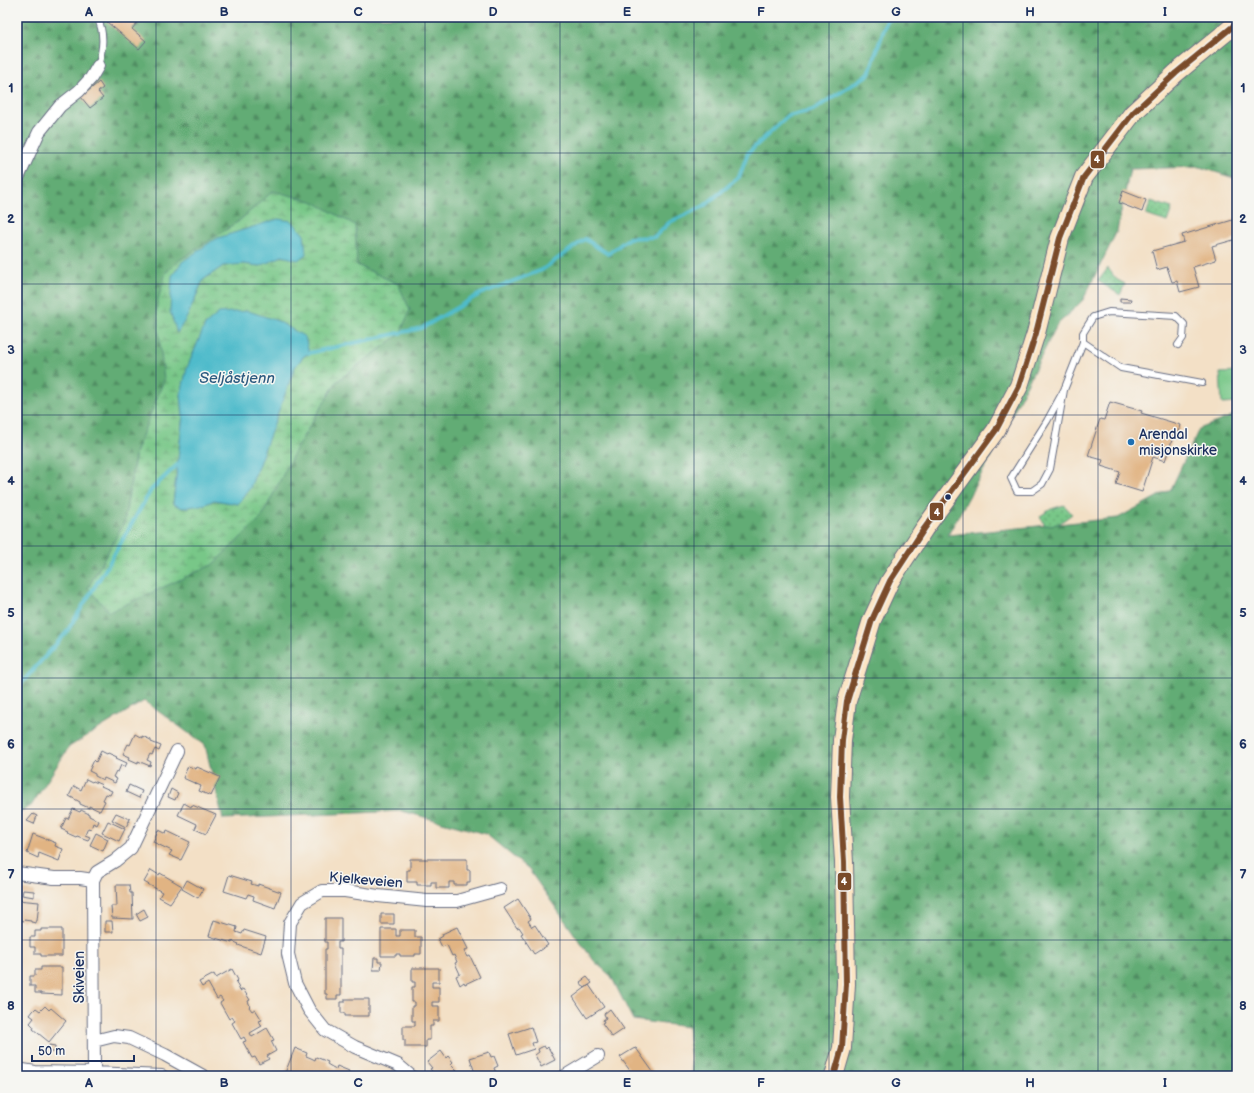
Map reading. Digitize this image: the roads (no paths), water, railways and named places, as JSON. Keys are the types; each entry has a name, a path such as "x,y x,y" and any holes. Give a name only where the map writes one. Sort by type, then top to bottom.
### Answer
{"main road":[{"path":"834,1076 842,1048 846,984 844,862 840,797 842,740 847,701 872,620 890,581 924,529 996,430 1019,386 1036,333 1060,238 1084,178 1133,112 1176,73 1237,24"}],"street":[{"path":"17,180 39,132 60,106 79,91 91,78 98,66"},
{"path":"17,873 54,878 80,878 93,880 97,872 115,861 131,848 177,751"},
{"name":"Skiveien","path":"93,880 94,1072"},
{"name":"Kjelkeveien","path":"411,1076 398,1065 355,1047 325,1030 309,1010 295,983 288,954 290,923 302,903 322,891 345,891 427,901 457,901 500,889"},
{"path":"94,1041 114,1036 129,1038 165,1055 203,1076"},
{"path":"565,1076 598,1056"},
{"path":"17,1068 35,1072 94,1072 162,1076"}],"lane":[{"path":"97,17 101,27 102,37 102,53 98,66"},
{"path":"1064,390 1048,474 1042,484 1032,491 1017,491 1011,478 1047,421 1064,390 1083,342 1083,333 1093,317 1109,312 1176,316 1184,324 1183,338 1178,345"},
{"path":"1083,342 1121,368 1202,383"}],"water":[{"path":"278,219 292,221 304,235 306,254 298,260 282,256 260,266 243,264 223,266 203,280 187,317 177,333 170,311 172,276 182,262 215,239"},
{"name":"Seljåstjenn","path":"248,311 278,321 305,337 309,353 303,357 295,367 250,488 238,504 214,500 206,504 183,508 173,504 183,415 181,394 187,368 205,325 219,313"}],"waterway":[{"path":"309,353 422,328 480,294 542,270 585,239 608,254 629,238 654,237 670,222 704,206 739,177 748,153 788,116 813,110 869,74 887,20 898,17"},
{"path":"17,688 66,633 108,565 151,490 177,465"}],"place":[{"name":"Arendal misjonskirke","path":"1131,442"}]}
